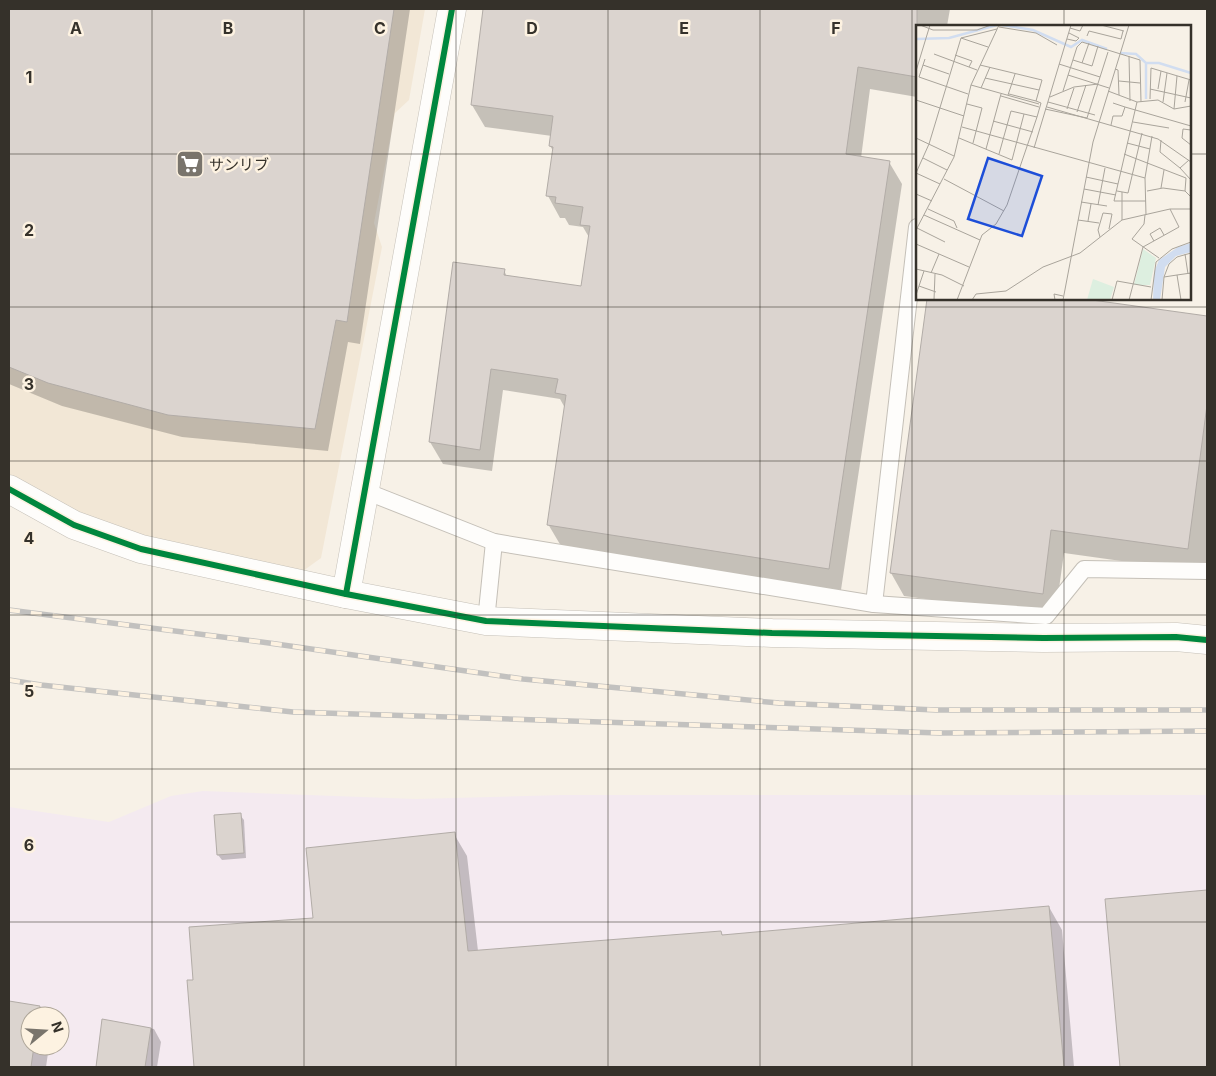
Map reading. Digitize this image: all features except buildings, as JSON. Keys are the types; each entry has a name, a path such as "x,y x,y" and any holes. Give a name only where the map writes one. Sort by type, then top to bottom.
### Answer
{"street":[{"path":"346,594 452,9"},
{"path":"9,489 74,525 141,549 346,594 486,621 772,633 1043,638 1176,637 1207,640"}],"lane":[{"path":"874,604 916,236"},
{"path":"365,490 494,542 874,604 1046,616 1084,569 1207,571"},
{"path":"486,621 494,542"}],"shaded area":[{"name":"サンリブ","path":"9,9 425,9 409,100 395,113 374,223 382,247 321,558 303,571 140,535 69,510 9,476"},
{"path":"203,791 416,799 562,795 1207,795 1207,1067 9,1067 9,807 109,822 171,796"}],"railway":[{"path":"9,610 269,643 523,679 779,703 936,710 1207,710"},
{"path":"9,680 293,712 940,733 1207,731"}],"cycle path":[{"path":"346,594 452,9"},
{"path":"9,489 74,525 141,549 346,594 486,621 772,633 1043,638 1176,637 1207,640"}],"place":[{"name":"サンリブ","path":"190,164"}]}
